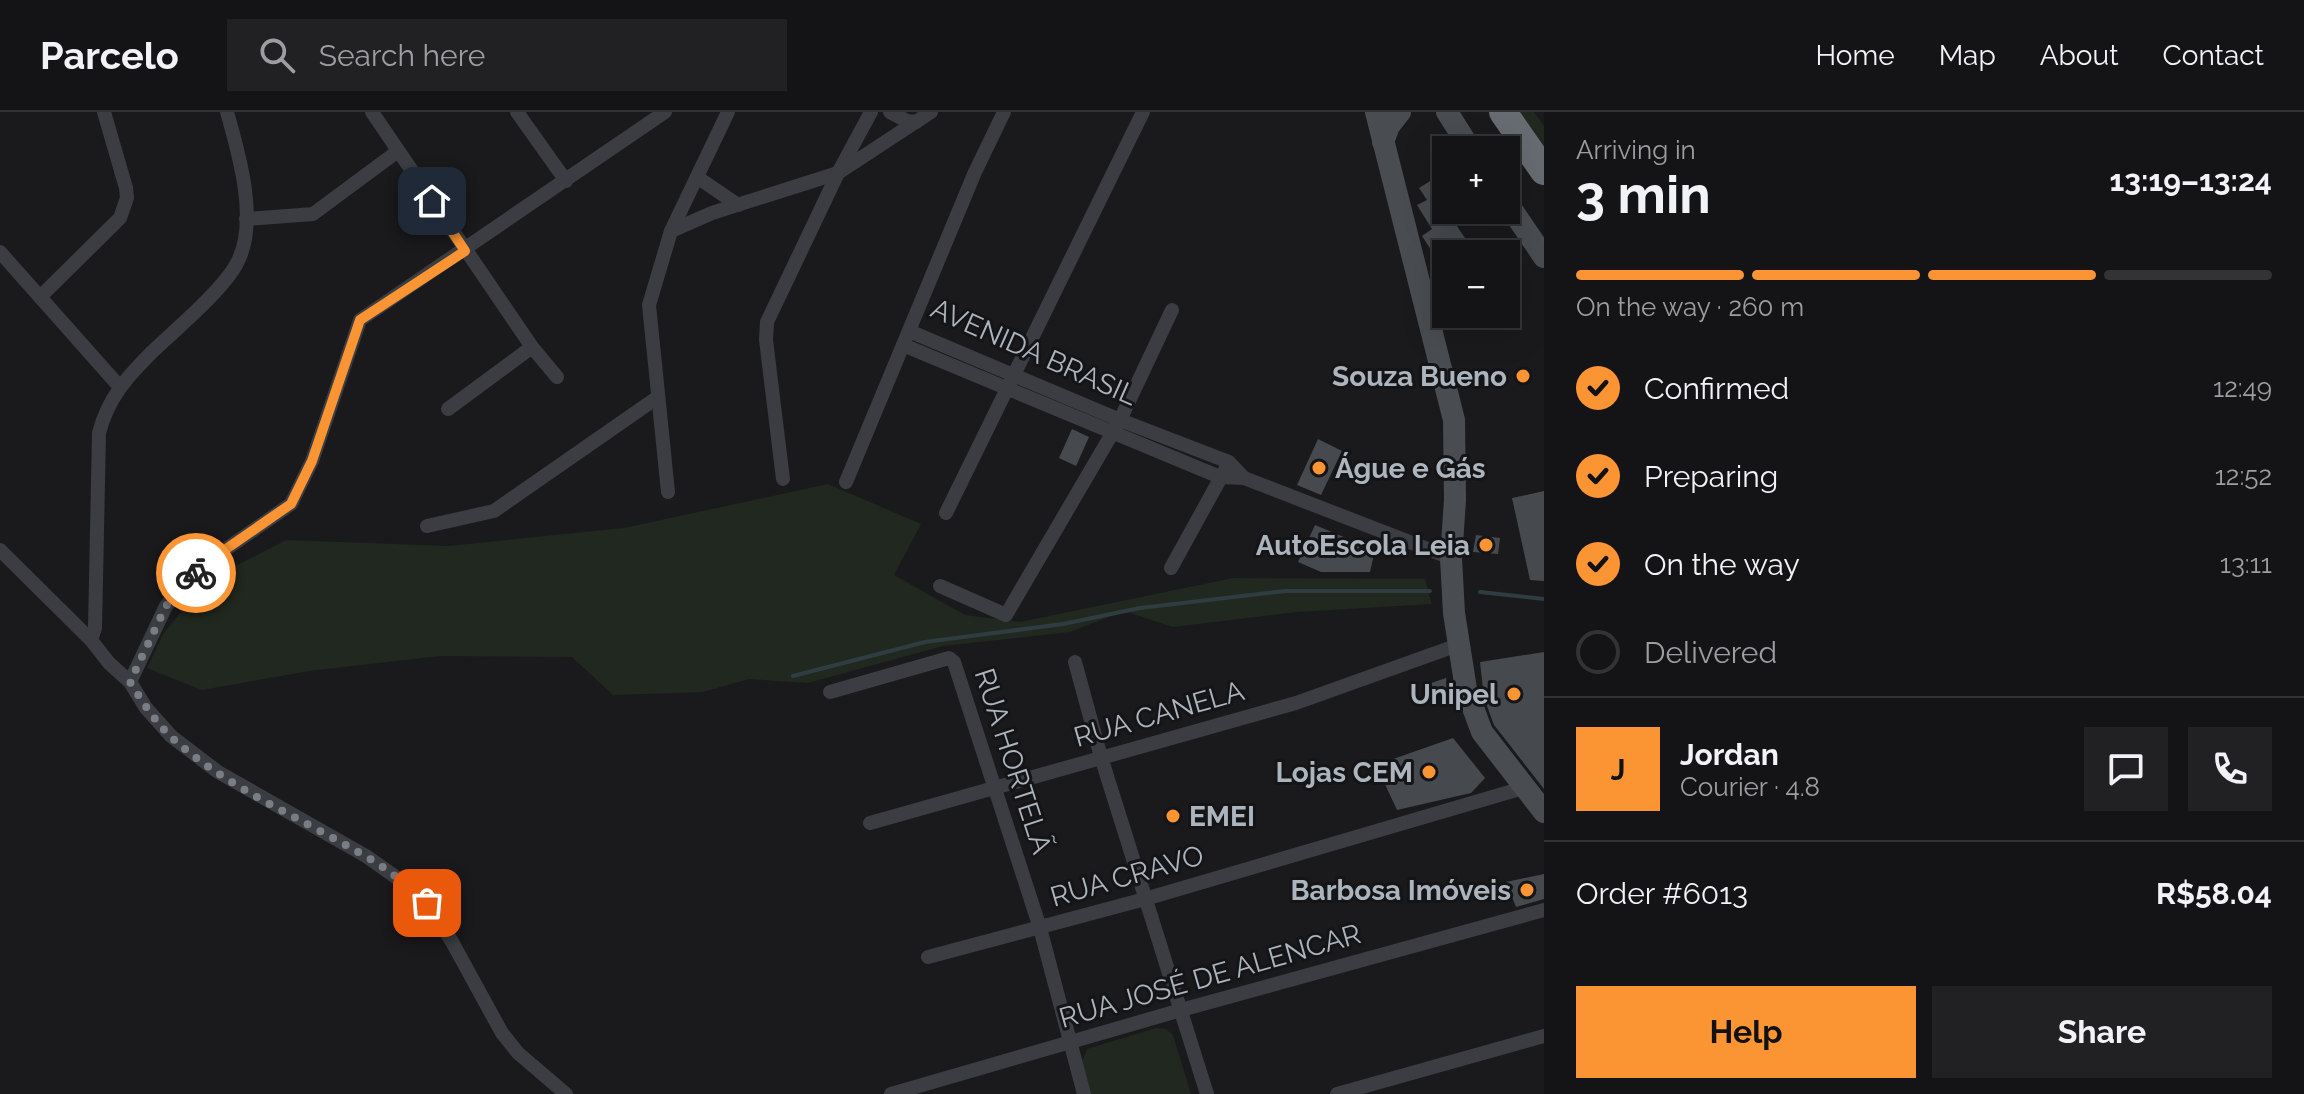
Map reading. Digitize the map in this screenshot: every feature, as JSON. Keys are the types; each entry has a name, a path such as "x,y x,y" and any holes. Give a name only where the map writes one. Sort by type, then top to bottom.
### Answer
{"highway":[{"path":"1503,112 1544,171"}],"street":[{"path":"40,297 120,218 125,209 126,188 104,112"},
{"path":"91,640 95,628 99,433 108,407 119,386 226,278 243,250 246,219 241,159 227,112"},
{"path":"372,112 532,347 557,377"},
{"path":"517,112 566,181"},
{"path":"130,682 166,606 203,565 291,504 312,461 360,320 465,251 663,112"},
{"path":"668,492 649,305 671,231 728,112"},
{"path":"783,479 766,340 767,322 838,173 871,112"},
{"path":"890,112 916,122"},
{"path":"671,231 738,205 838,173 931,112"},
{"path":"946,513 1143,112"},
{"path":"1376,112 1454,420 1455,500 1451,558 1458,645 1466,689 1482,732 1544,812"},
{"path":"1383,142 1389,126 1400,112"},
{"path":"1447,112 1462,136"},
{"name":"AVENIDA BRASIL","path":"998,116 909,331 1011,381 1158,443 1220,477 1244,478 1451,558"},
{"path":"246,219 313,214 398,151"},
{"path":"697,177 738,205"},
{"path":"1520,222 1544,257"},
{"path":"0,252 119,386"},
{"path":"940,586 1006,615 1117,426 1172,310"},
{"path":"846,482 909,331"},
{"name":"AVENIDA BRASIL","path":"903,345 1011,381"},
{"path":"448,409 532,347"},
{"path":"427,526 494,511 658,397"},
{"name":"AVENIDA BRASIL","path":"1158,443 1229,462 1244,478"},
{"path":"1171,568 1229,462"},
{"path":"0,550 130,682 146,708 171,736 218,772 366,856 427,903 502,1033 518,1053 566,1094"},
{"name":"RUA CANELA","path":"870,823 1296,703 1458,645"},
{"name":"RUA HORTELÃ","path":"830,692 949,658 954,662 1040,928 1084,1094"},
{"path":"1075,662 1101,757 1207,1094"},
{"name":"RUA CRAVO","path":"928,957 1145,899 1523,788"},
{"name":"RUA JOSÉ DE ALENCAR","path":"891,1094 1544,910"},
{"path":"1337,1094 1544,1036"}],"shaded area":[{"path":"1511,112 1534,112 1544,126 1544,158"},
{"path":"828,484 921,524 894,575 965,615 1020,622 1233,578 1425,579 1432,604 1297,612 1173,627 1124,611 1070,632 943,646 808,683 749,679 703,692 613,695 572,657 440,656 309,671 202,690 147,668 163,634 206,581 286,540 448,546 624,528"},
{"path":"1156,1028 1166,1029 1173,1035 1191,1094 1091,1094 1082,1062 1087,1049"}],"building":[{"path":"1432,180 1432,224 1455,224 1466,240 1432,240 1432,251 1422,236 1432,229 1417,205 1427,200 1419,188"},
{"path":"1072,429 1089,437 1076,466 1059,458"},
{"name":"Águe e Gás","path":"1318,439 1342,451 1321,495 1297,485"},
{"path":"1544,491 1544,581 1530,580 1512,498"},
{"path":"1315,525 1375,550 1370,572 1321,572 1298,562"},
{"name":"AutoEscola Leia","path":"1476,535 1500,538 1498,554 1473,552"},
{"name":"Unipel","path":"1544,652 1544,789 1494,725 1484,698 1480,662"},
{"path":"1446,678 1448,692 1431,699 1425,685"},
{"name":"Lojas CEM","path":"1453,738 1485,778 1471,793 1397,810 1376,765"},
{"name":"Barbosa Imóveis","path":"1544,874 1544,899 1516,907 1506,882"}],"waterway":[{"path":"793,676 925,642 1063,624 1140,608 1285,591 1430,591"},
{"path":"1480,592 1544,599"}],"way so far":[{"path":"196,573 166,606 130,682 146,708 171,736 218,772 366,856 427,903"}],"place":[{"name":"Souza Bueno","path":"1523,376"},
{"name":"Águe e Gás","path":"1319,468"},
{"name":"AutoEscola Leia","path":"1486,545"},
{"name":"Unipel","path":"1514,694"},
{"name":"Lojas CEM","path":"1429,772"},
{"name":"EMEI","path":"1173,816"},
{"name":"Barbosa Imóveis","path":"1527,890"}],"route":[{"path":"196,573 291,504 312,461 360,320 465,251 432,201"}]}
